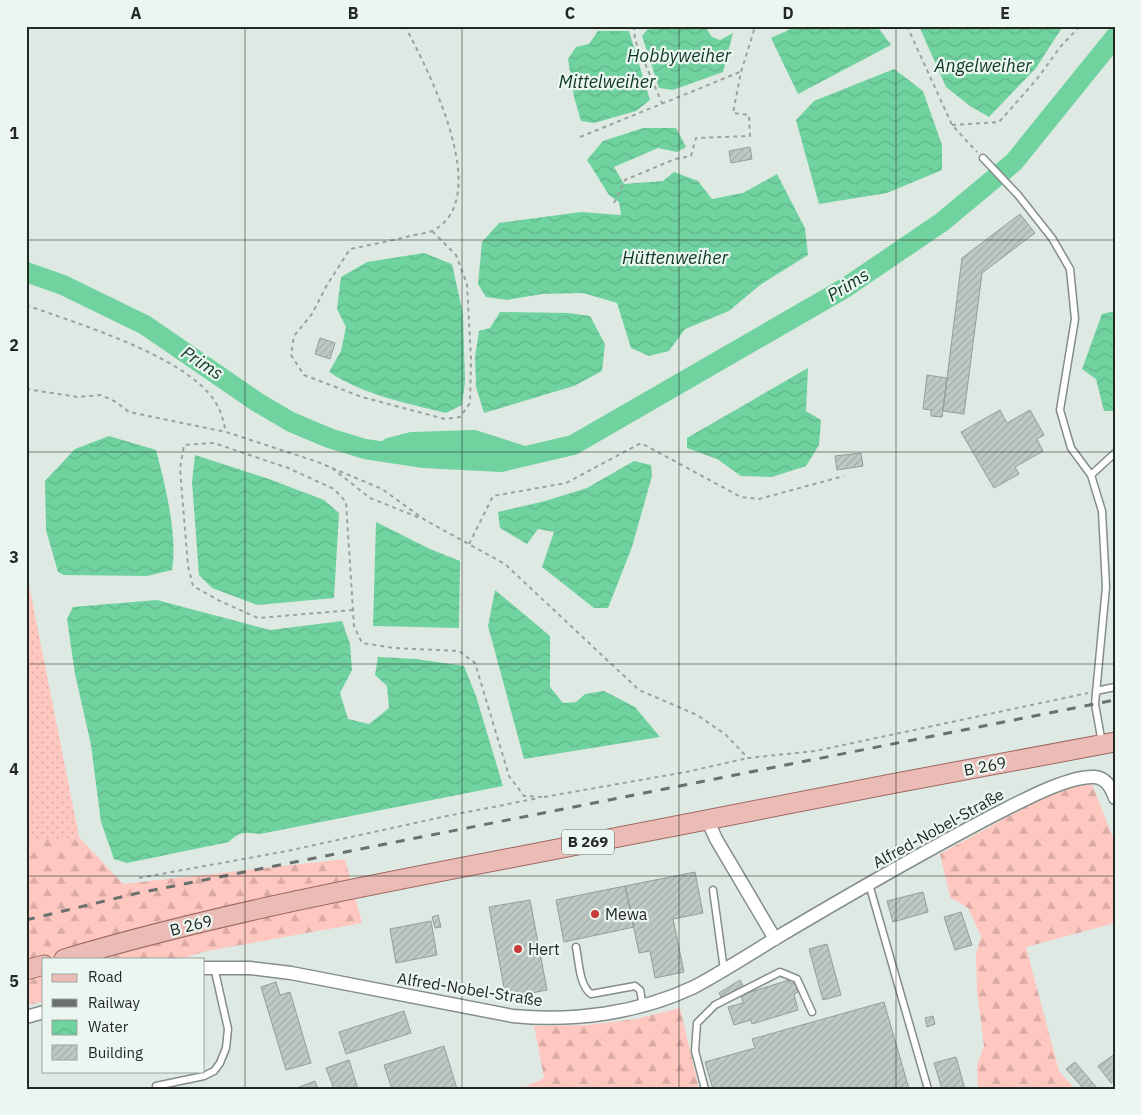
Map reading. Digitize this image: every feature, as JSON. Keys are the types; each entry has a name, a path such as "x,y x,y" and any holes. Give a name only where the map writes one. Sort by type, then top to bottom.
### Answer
{"main road":[{"name":"B 269","path":"68,958 237,913 707,819 1108,743"},
{"path":"26,970 42,966"}],"street":[{"name":"Alfred-Nobel-Straße","path":"209,968 250,968 291,973 513,1016 542,1019 613,1013 673,997 724,970 947,840 1035,794 1066,782 1098,777 1104,780 1110,787 1115,798"},
{"path":"707,819 716,839 776,939"},
{"path":"26,1017 42,1013"}],"lane":[{"path":"983,158 1018,195 1052,238 1070,269 1075,318 1060,410 1070,448 1091,476 1102,512 1106,587 1095,704 1108,743"},
{"path":"1091,476 1115,454"},
{"path":"1096,691 1115,687"},
{"path":"869,884 928,1089"},
{"path":"713,890 724,970"},
{"path":"576,947 584,985 588,992 591,994 635,986 640,990 643,1006"},
{"path":"156,1086 204,1076 214,1071 220,1063 226,1048 228,1029 209,968"},
{"path":"705,1089 695,1052 697,1023 714,1005 780,972 797,979 812,1012"}],"path":[{"path":"405,26 435,87 446,118 459,173 458,196 449,217 432,231 350,249 312,314 294,336 291,355 304,376 362,398 445,419 460,417 470,403 471,359 468,284 456,256 432,231"},
{"path":"634,26 635,40 662,104"},
{"path":"614,203 625,180 659,166 691,156 696,138 750,136 748,115 733,113 741,72 755,27 758,26"},
{"path":"907,26 952,125 983,158"},
{"path":"952,125 999,122 1037,79 1061,46 1080,26"},
{"path":"580,137 741,72"},
{"path":"26,305 103,333 143,350 186,373 214,399 221,411 226,432"},
{"path":"26,388 78,397 100,395 116,402 129,412 226,432 332,468 382,489 424,520"},
{"path":"353,610 258,618 220,601 193,586 188,566 180,469 184,445 214,443 288,468 334,489 346,502 353,610 354,626 362,643 394,648 459,651 475,663 509,776 524,796 543,797"},
{"path":"469,544 493,496 566,483 641,443 741,497 759,499 844,476"},
{"path":"332,468 370,498 424,520 505,564 639,690 697,715 725,734 748,758"},
{"path":"139,878 287,851 447,816 686,772 748,758 815,751 1096,691"}],"green space":[{"path":"26,570 79,837 26,842"},
{"path":"1092,784 1115,843 1115,923 1026,947 1059,1071 1075,1089 978,1089 977,1065 984,1046 977,991 976,954 981,936 968,908 950,897 940,854 1057,790"},
{"path":"79,837 123,884 345,859 362,923 207,951 183,958 42,958 42,1002 26,1006 26,842"},
{"path":"680,1008 699,1089 521,1089 544,1078 534,1026 588,1025 636,1019"}],"water":[{"name":"Hobbyweiher","path":"660,26 706,26 712,37 720,40 733,33 723,72 673,90 659,88 642,36 647,30"},
{"path":"797,26 877,26 891,45 798,94 771,38"},
{"name":"Angelweiher","path":"919,26 1063,26 1036,68 989,117 970,106 946,87"},
{"name":"Mittelweiher","path":"598,31 629,31 650,100 636,111 594,123 581,121 574,97 568,59 576,47 589,44"},
{"path":"894,69 923,91 942,145 942,170 887,193 819,204 796,120 814,101"},
{"name":"Hüttenweiher","path":"643,128 676,128 686,147 677,152 658,148 614,167 624,184 663,181 674,172 698,181 712,199 743,193 777,174 805,228 808,255 760,285 729,311 685,329 669,351 649,356 631,348 617,303 583,293 542,294 507,300 486,297 478,284 482,242 499,223 581,212 621,215 619,202 609,195 587,160 603,141"},
{"path":"424,253 452,264 463,314 465,382 462,405 446,413 401,402 356,387 329,372 341,351 346,327 337,309 341,277 367,262"},
{"path":"1115,311 1115,411 1104,411 1096,379 1082,369 1102,314"},
{"path":"500,312 568,313 590,316 605,344 602,371 574,386 484,413 476,387 475,357 479,331 490,328"},
{"path":"808,368 806,411 821,420 819,445 806,466 772,477 741,476 717,459 687,448 687,438"},
{"path":"109,436 156,450 167,494 172,526 172,570 147,576 64,575 58,572 46,530 45,481 75,449"},
{"path":"195,455 269,479 324,500 339,513 334,598 257,605 212,588 199,575 192,482"},
{"path":"634,461 651,465 652,476 632,547 608,608 594,608 542,567 554,532 538,529 527,544 500,528 498,512 545,501 587,488"},
{"path":"376,522 430,549 460,561 459,628 373,626"},
{"path":"495,590 550,636 550,687 563,703 576,702 585,694 604,691 635,707 660,737 524,759 488,626"},
{"path":"157,600 270,630 342,621 350,644 352,670 340,693 348,719 369,724 389,708 387,686 375,675 378,657 416,659 464,666 476,696 503,786 260,834 243,833 229,842 127,863 114,859 101,822 91,745 75,674 67,619 73,607"}],"building":[{"path":"750,147 752,159 731,163 729,151"},
{"path":"1020,214 1035,233 982,273 964,414 943,411 962,258"},
{"path":"320,338 335,343 330,359 315,354"},
{"path":"927,375 947,378 942,417 931,416 931,410 923,409"},
{"path":"1000,410 1007,423 1030,410 1044,435 1037,439 1043,451 1015,467 1019,474 994,488 961,432"},
{"path":"861,453 863,466 837,470 835,456"},
{"path":"695,872 703,913 673,919 684,972 655,978 650,951 639,953 625,886"},
{"name":"Mewa","path":"625,886 634,927 564,942 556,900"},
{"path":"923,892 928,912 893,922 887,901"},
{"name":"Hert","path":"530,900 547,990 506,998 489,907"},
{"path":"961,912 972,945 955,950 944,917"},
{"path":"438,915 441,927 435,928 432,917"},
{"path":"431,921 437,955 396,963 390,929"},
{"path":"827,944 841,995 823,1000 809,949"},
{"path":"740,980 744,988 723,1001 719,993"},
{"path":"789,980 791,984 795,982 798,992 794,994 798,1010 752,1024 751,1020 734,1025 728,1007 743,1003 741,995"},
{"path":"276,982 280,995 290,992 311,1063 286,1070 261,987"},
{"path":"884,1002 909,1089 713,1089 705,1062 755,1048 752,1039"},
{"path":"404,1011 411,1033 346,1054 339,1032"},
{"path":"933,1016 935,1024 927,1027 925,1018"},
{"path":"444,1046 457,1089 392,1089 384,1065"},
{"path":"1115,1054 1115,1080 1111,1083 1098,1066"},
{"path":"956,1057 965,1089 942,1089 934,1063"},
{"path":"349,1060 358,1089 334,1089 326,1068"},
{"path":"1075,1062 1098,1089 1084,1089 1066,1069"},
{"path":"315,1081 318,1089 294,1089"}],"waterway":[{"name":"Prims","path":"26,272 63,285 145,325 257,402 291,422 329,438 365,449 424,458 501,462 573,445 845,288 942,222 1014,162 1115,37"},
{"name":"Prims","path":"389,448 412,442 474,440 524,456"}],"railway":[{"path":"26,920 138,893 1115,700"}],"place":[{"name":"Mewa","path":"595,914"},
{"name":"Hert","path":"518,949"}]}
